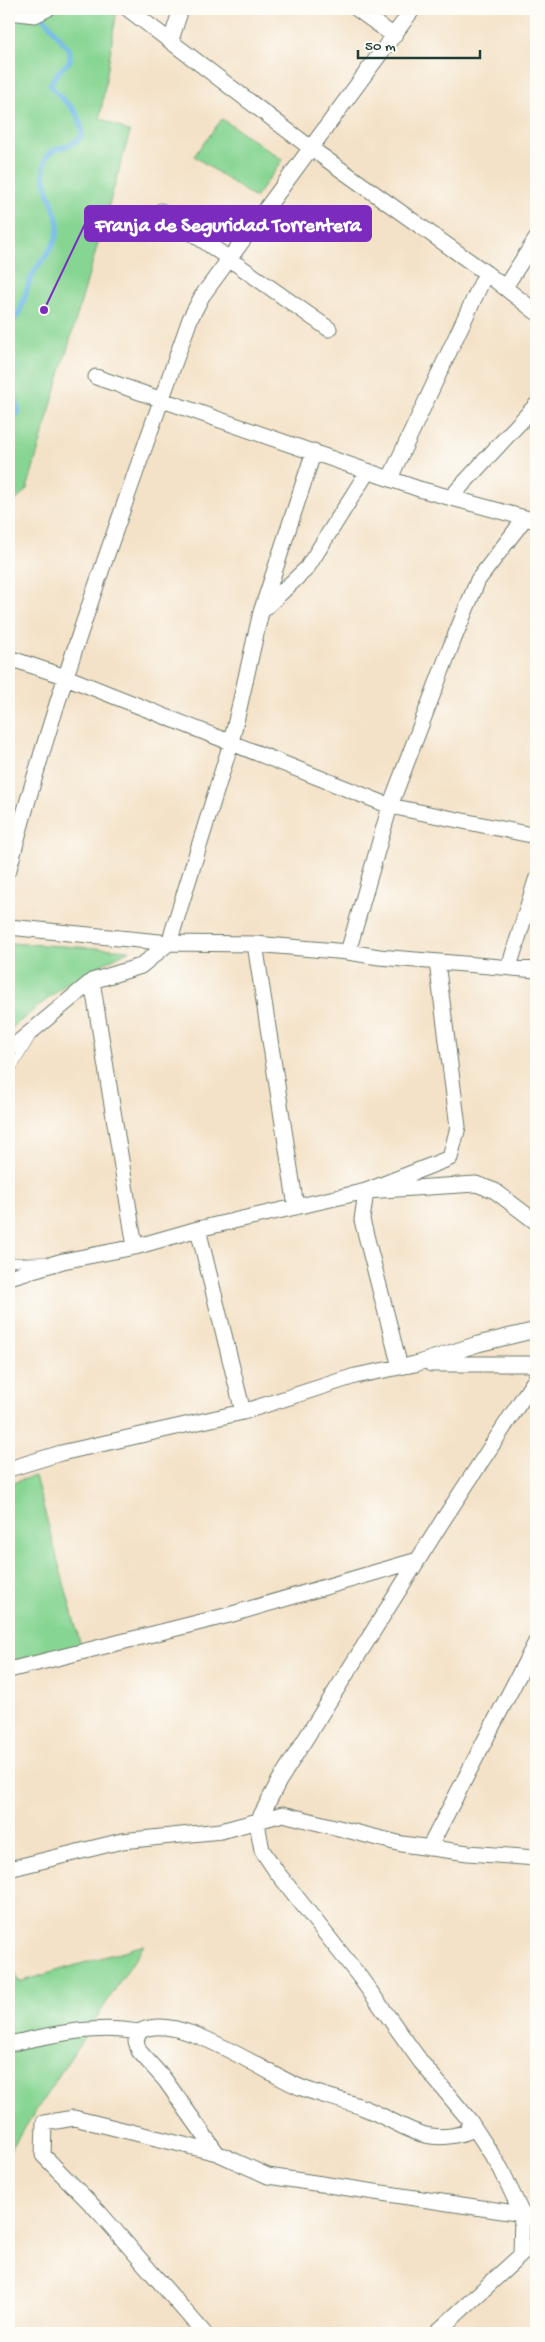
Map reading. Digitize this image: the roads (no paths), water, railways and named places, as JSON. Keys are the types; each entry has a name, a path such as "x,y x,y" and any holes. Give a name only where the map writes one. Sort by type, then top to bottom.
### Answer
{"street":[{"path":"128,9 312,149 486,272 536,312"},
{"path":"171,40 181,9"},
{"path":"357,9 394,36"},
{"path":"9,869 25,809 66,677 190,319 202,296 312,149 413,9"},
{"path":"9,12 43,11"},
{"path":"162,210 329,329"},
{"path":"505,287 536,239"},
{"path":"390,478 486,272"},
{"path":"96,377 368,471 531,519 478,580 390,806 348,952"},
{"path":"451,497 536,405"},
{"path":"9,1050 92,980 141,966 169,943 231,743 261,612 314,451"},
{"path":"261,612 308,568 368,471"},
{"path":"9,658 66,677 390,806 536,836"},
{"path":"509,967 536,880"},
{"path":"9,927 169,943 255,944 348,952 379,957 536,970"},
{"path":"255,944 296,1207"},
{"path":"9,1277 63,1261 135,1247 198,1229 366,1191 450,1158 458,1127 437,962"},
{"path":"92,980 135,1247"},
{"path":"366,1191 476,1184 495,1191 536,1222"},
{"path":"366,1191 362,1220 408,1366"},
{"path":"198,1229 242,1412"},
{"path":"9,1469 61,1453 242,1412 355,1376 408,1366 478,1344 536,1330"},
{"path":"408,1366 536,1364"},
{"path":"436,2333 522,2255 532,2217 470,2121 420,2062 359,1976 276,1871 262,1850 257,1822 279,1781 418,1560 536,1378"},
{"path":"9,1670 229,1615 418,1560"},
{"path":"429,1848 536,1642"},
{"path":"9,1869 122,1841 221,1831 283,1814 402,1844 536,1858"},
{"path":"217,2153 165,2080 139,2051 136,2041 139,2032 146,2027 196,2035 221,2045 302,2088 365,2108 410,2130 435,2138 454,2136 467,2132 470,2121"},
{"path":"9,2044 78,2030 105,2028 139,2032"},
{"path":"204,2333 99,2212 43,2155 44,2123 74,2118 217,2153 268,2176 532,2217"}],"lane":[{"path":"9,1074 41,1022"},
{"path":"9,1262 63,1261"}],"waterway":[{"path":"9,325 18,315 31,278 51,248 57,235 57,220 45,180 45,162 51,152 70,145 82,136 79,118 50,84 59,71 70,61 70,51 41,14"},
{"path":"9,355 15,368 10,380 19,411 14,418 9,419"}],"place":[{"name":"Franja de Seguridad Torrentera","path":"44,310"}]}
